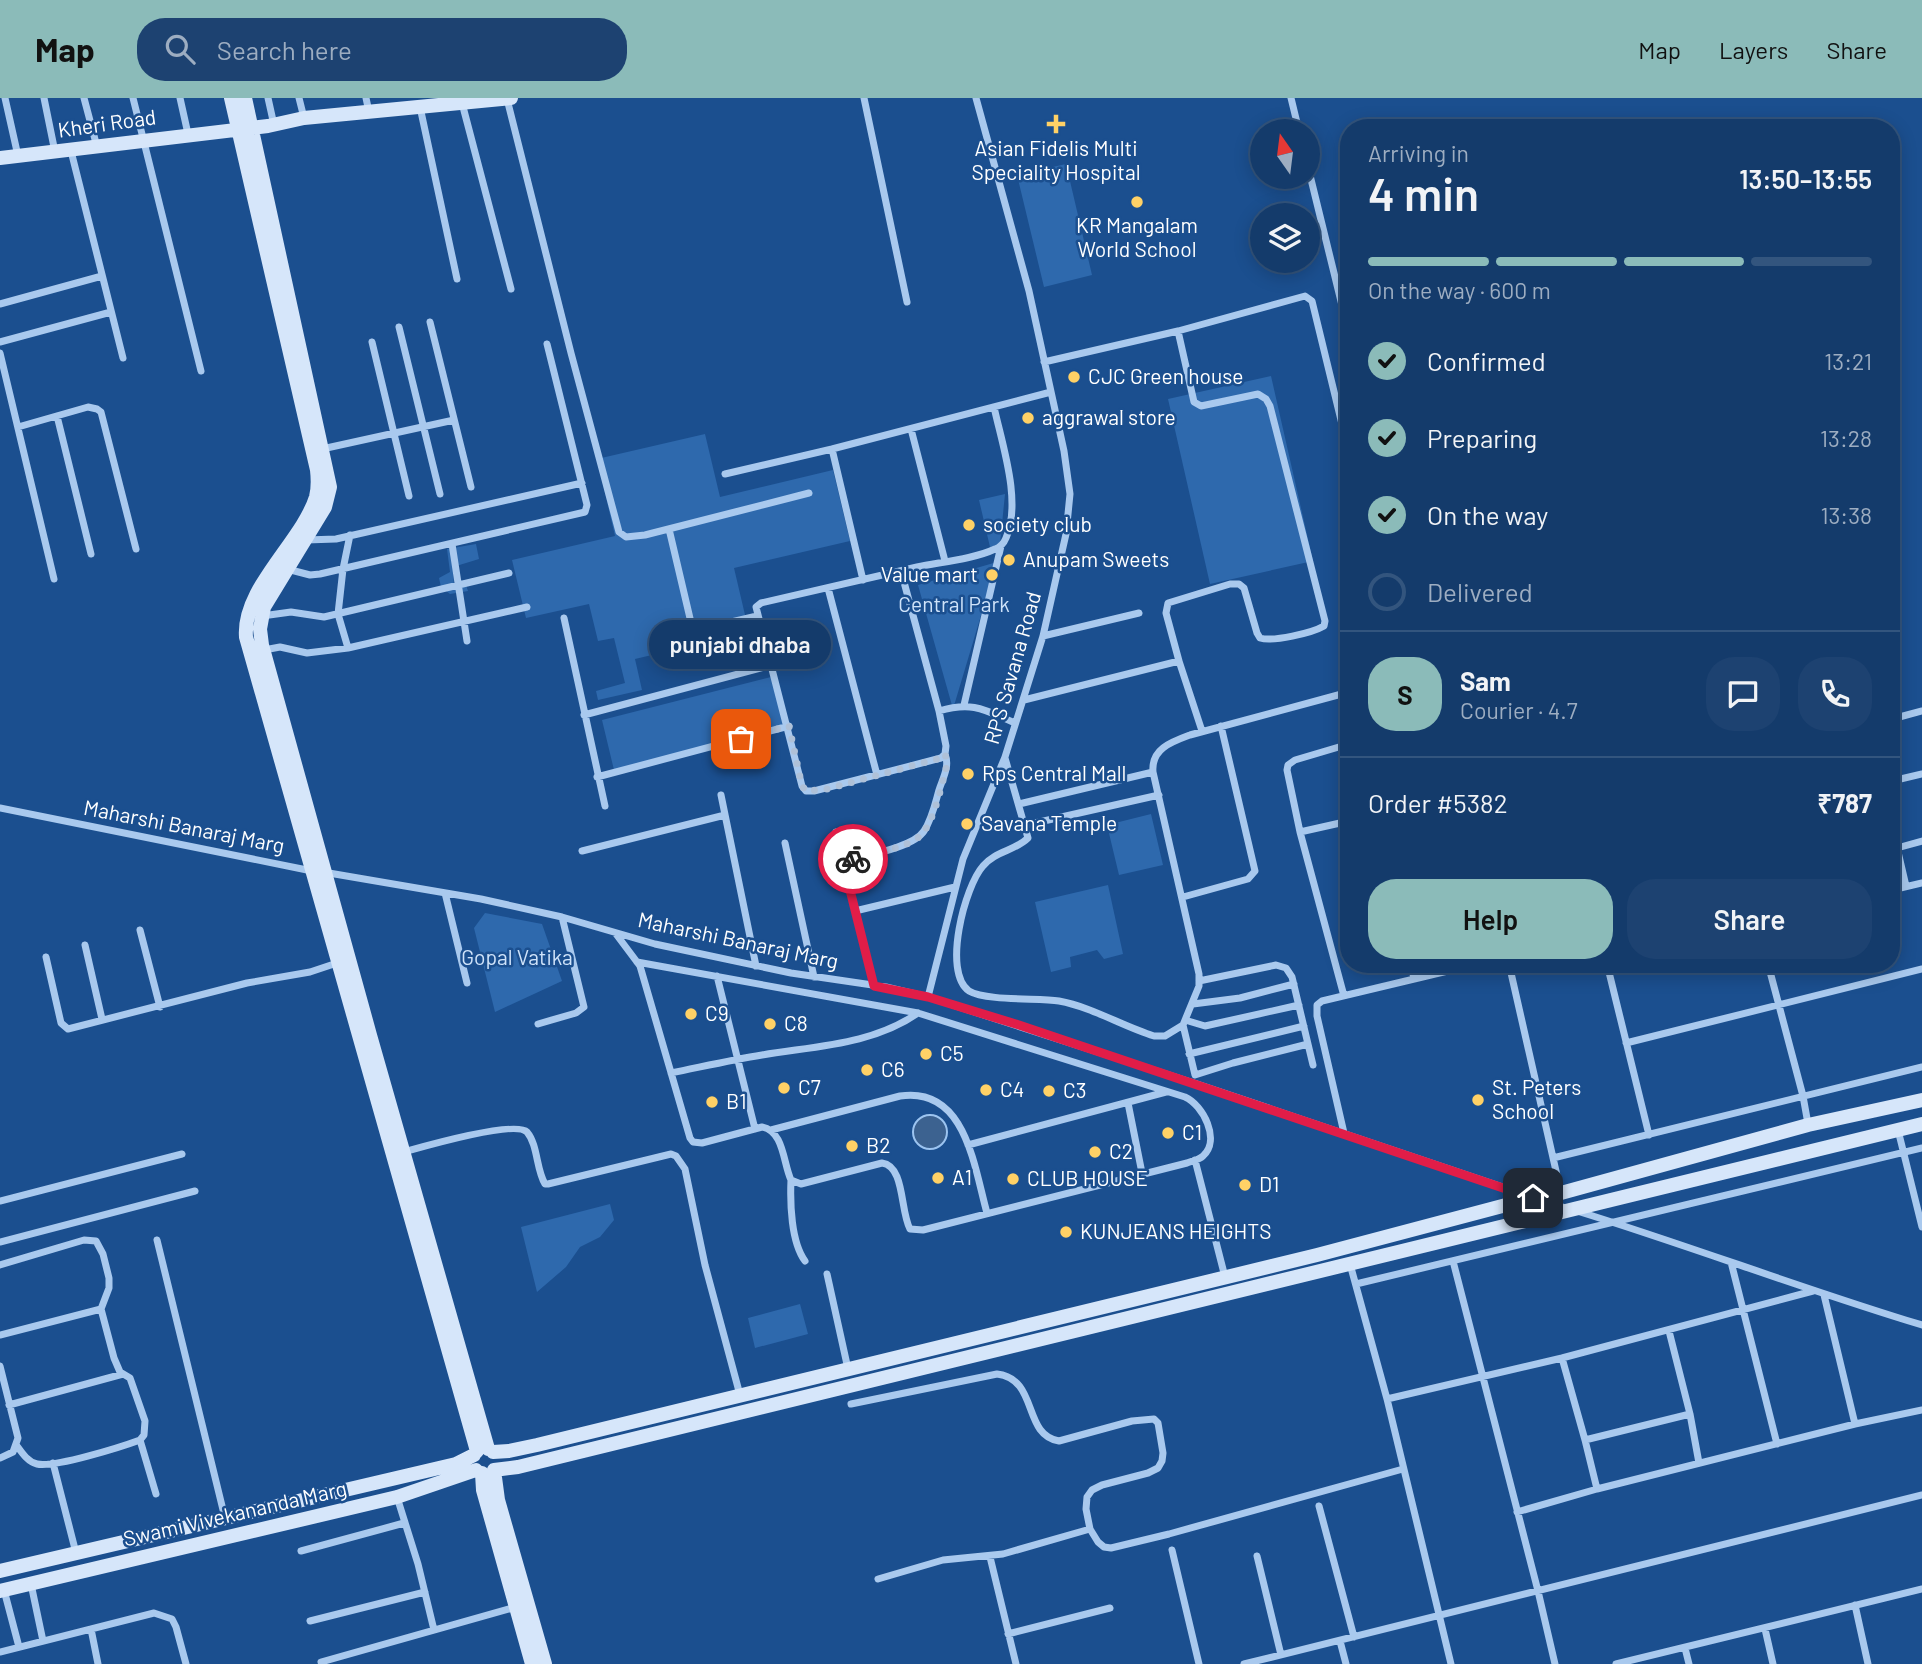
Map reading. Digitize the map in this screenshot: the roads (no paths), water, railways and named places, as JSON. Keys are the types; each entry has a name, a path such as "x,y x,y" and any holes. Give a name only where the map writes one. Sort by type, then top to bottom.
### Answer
{"street":[{"path":"5,98 18,157"},
{"path":"44,98 55,152"},
{"path":"85,98 97,148"},
{"path":"133,98 201,371"},
{"path":"180,98 188,134"},
{"path":"232,98 246,128 328,476 328,498 264,607 261,616 263,650 318,871 337,963 545,1664"},
{"path":"245,98 246,128 317,470 317,494 313,505 250,606 245,626 253,663 404,1152 484,1460 483,1490 532,1664"},
{"path":"268,98 274,125"},
{"path":"299,98 304,118"},
{"path":"509,98 571,353 619,532 631,538 809,493"},
{"name":"Kheri Road","path":"0,158 274,125 368,105 420,107 509,98"},
{"path":"864,98 907,302"},
{"name":"RPS Savana Road","path":"928,997 963,859 1005,757 1043,636 1066,534 1070,494 1029,291 976,98"},
{"path":"1291,98 1296,119"},
{"path":"462,103 511,289"},
{"path":"420,107 457,279"},
{"path":"71,151 124,359"},
{"path":"1313,189 1340,297"},
{"path":"0,304 102,276"},
{"path":"1044,362 1178,331 1300,297 1309,297 1340,416"},
{"path":"0,342 111,312"},
{"path":"430,323 471,487"},
{"path":"398,327 440,495"},
{"path":"1178,331 1194,402 1201,406 1258,394 1266,399 1270,406 1325,621 1324,626 1313,631 1272,639 1260,638 1256,633 1244,588 1239,584 1230,584 1168,603 1166,613 1202,731"},
{"path":"372,342 409,496"},
{"path":"288,569 310,575 343,569 582,514 587,505 547,344"},
{"path":"0,354 54,579"},
{"path":"725,474 1051,392"},
{"path":"18,427 93,407 101,412 136,549"},
{"path":"964,705 1001,546 1007,537 1010,522 1011,491 994,407"},
{"path":"57,416 91,554"},
{"path":"323,449 454,420"},
{"path":"911,429 945,561"},
{"path":"832,449 863,580"},
{"path":"305,540 351,536 582,483"},
{"path":"669,529 693,631"},
{"path":"348,648 338,614 343,569 351,536"},
{"path":"452,544 467,641"},
{"path":"945,754 941,758 814,792 806,791 802,786 789,726 756,607 761,603 990,551 1001,546"},
{"path":"843,862 903,845 920,836 929,821 946,769 946,746 939,711 901,571"},
{"path":"261,616 291,612 324,617 509,573"},
{"path":"828,588 877,775"},
{"path":"263,650 276,647 307,653 348,648 527,607"},
{"path":"1043,636 1139,612"},
{"path":"653,640 757,616"},
{"path":"564,618 605,806"},
{"path":"1024,700 1179,661"},
{"path":"584,715 772,665"},
{"path":"1005,757 1028,838 993,856 974,877 963,912 958,948 957,964 965,987 977,995 1061,1001 1154,1036 1165,1036 1184,1022 1193,1004 1199,981 1183,897 1153,772 1156,753 1172,742 1202,731 1340,694"},
{"path":"939,711 964,705 974,706 1016,723"},
{"path":"1900,717 1922,711"},
{"path":"597,777 789,726"},
{"path":"1183,897 1248,879 1255,871 1221,726"},
{"path":"1340,747 1304,757 1288,765 1287,778 1343,996"},
{"path":"1019,804 1153,772"},
{"path":"1900,779 1922,774"},
{"path":"721,795 756,966"},
{"path":"1026,825 1159,795"},
{"name":"Maharshi Banaraj Marg","path":"0,808 318,871 445,892 562,917 616,934 756,966 928,997 1533,1198 1611,1221 1824,1295 1922,1325"},
{"path":"582,851 726,815"},
{"path":"1300,832 1340,823"},
{"path":"836,832 874,986"},
{"path":"1900,847 1922,841"},
{"path":"785,843 814,976"},
{"path":"1900,861 1906,886"},
{"path":"1900,888 1922,883"},
{"path":"855,911 955,887"},
{"path":"445,892 467,983"},
{"path":"538,1024 576,1013 584,1007 562,917"},
{"path":"140,930 160,1007"},
{"path":"616,934 637,962 693,1142 702,1143 762,1127 777,1136 791,1180 790,1211 799,1249 805,1261"},
{"path":"85,945 102,1019"},
{"path":"46,957 58,1015 63,1027 74,1029 102,1019 160,1007 247,983 310,972 337,963"},
{"path":"637,962 918,1013 1193,1101 1205,1116 1210,1137 1203,1157 1195,1160 916,1231 906,1222 896,1172 888,1164 882,1163 808,1183 795,1183 791,1180"},
{"path":"1199,981 1276,965 1286,968 1293,984 1313,1065"},
{"path":"1626,1043 1922,969"},
{"path":"1413,973 1414,979"},
{"path":"1344,1133 1317,1005 1322,1001 1439,973"},
{"path":"1511,973 1561,1193"},
{"path":"1609,973 1649,1135"},
{"path":"1770,973 1808,1125"},
{"path":"717,976 755,1129"},
{"path":"1193,1004 1240,998 1293,984"},
{"path":"1184,1022 1214,1025 1299,1006"},
{"path":"671,1073 867,1037 902,1024 918,1013"},
{"path":"1184,1022 1195,1075 1308,1044"},
{"path":"1189,1054 1304,1026"},
{"path":"1553,1158 1922,1067"},
{"path":"968,1145 1166,1092"},
{"path":"771,1130 900,1096 931,1098 944,1107 965,1133 987,1213"},
{"path":"0,1571 456,1464 484,1460 509,1451 849,1370 1561,1193 1808,1125 1922,1100"},
{"path":"1128,1104 1142,1172"},
{"path":"484,1460 521,1466 1922,1124"},
{"path":"404,1152 482,1133 509,1128 522,1129 528,1135 545,1184 671,1154 676,1156 685,1169 705,1265 741,1396"},
{"path":"1898,1130 1922,1227"},
{"path":"1356,1284 1922,1148"},
{"path":"0,1201 182,1154"},
{"path":"1195,1160 1226,1277"},
{"path":"0,1242 195,1191"},
{"path":"0,1265 91,1239 96,1241 103,1254 108,1278 109,1288 102,1309 114,1357 118,1368 133,1383 145,1421 144,1435 140,1440 53,1463 36,1464 29,1461 17,1446"},
{"path":"157,1240 225,1518"},
{"path":"1452,1261 1555,1664"},
{"path":"1731,1262 1777,1444"},
{"path":"1350,1264 1387,1399 1451,1664"},
{"path":"827,1274 849,1370"},
{"path":"1387,1399 1669,1331 1813,1291"},
{"path":"1824,1295 1855,1424"},
{"path":"0,1335 102,1309"},
{"path":"1669,1331 1690,1414 1699,1464"},
{"path":"1562,1358 1597,1489"},
{"path":"0,1366 17,1428 17,1446 13,1452 0,1458"},
{"path":"9,1405 123,1374"},
{"path":"851,1404 997,1374 1016,1380 1048,1440 1059,1441 1132,1421 1154,1419 1161,1435 1162,1461 1158,1468 1102,1485 1092,1490 1087,1497 1086,1509 1090,1529 1098,1542 1111,1548 1404,1469"},
{"path":"1517,1512 1597,1489 1855,1424 1922,1410"},
{"path":"1585,1440 1690,1414"},
{"path":"140,1440 156,1493"},
{"name":"Swami Vivekananda Marg","path":"2,1590 397,1497 484,1460"},
{"path":"53,1463 77,1553"},
{"path":"1244,1664 1922,1495"},
{"path":"397,1497 434,1630"},
{"path":"1319,1506 1354,1637"},
{"path":"301,1551 404,1523"},
{"path":"878,1579 935,1562 990,1557 1090,1529"},
{"path":"1172,1550 1199,1664"},
{"path":"1257,1556 1281,1655"},
{"path":"990,1557 1016,1664"},
{"path":"31,1584 43,1641"},
{"path":"1616,1664 1922,1589"},
{"path":"2,1590 19,1647"},
{"path":"310,1621 425,1592"},
{"path":"1855,1605 1868,1664"},
{"path":"321,1662 516,1606"},
{"path":"1008,1634 1110,1608"},
{"path":"0,1651 154,1613 172,1619 187,1664"},
{"path":"91,1629 98,1664"},
{"path":"1765,1629 1773,1664"},
{"path":"1340,1641 1346,1664"},
{"path":"1685,1648 1689,1664"}],"place":[{"name":"Asian Fidelis Multi Speciality Hospital","path":"1056,124"},
{"name":"KR Mangalam World School","path":"1137,202"},
{"name":"CJC Green house","path":"1074,377"},
{"name":"aggrawal store","path":"1028,418"},
{"name":"society club","path":"969,525"},
{"name":"Anupam Sweets","path":"1009,560"},
{"name":"Value mart","path":"992,575"},
{"name":"punjabi dhaba","path":"741,739"},
{"name":"Rps Central Mall","path":"968,774"},
{"name":"Savana Temple","path":"967,824"},
{"name":"C9","path":"691,1014"},
{"name":"C8","path":"770,1024"},
{"name":"C5","path":"926,1054"},
{"name":"C6","path":"867,1070"},
{"name":"C7","path":"784,1088"},
{"name":"C4","path":"986,1090"},
{"name":"C3","path":"1049,1091"},
{"name":"St. Peters School","path":"1478,1100"},
{"name":"B1","path":"712,1102"},
{"name":"C1","path":"1168,1133"},
{"name":"B2","path":"852,1146"},
{"name":"C2","path":"1095,1152"},
{"name":"A1","path":"938,1178"},
{"name":"CLUB HOUSE","path":"1013,1179"},
{"name":"D1","path":"1245,1185"},
{"name":"KUNJEANS HEIGHTS","path":"1066,1232"}],"park label":[{"name":"Central Park","path":"954,605"},
{"name":"Gopal Vatika","path":"517,958"}]}
